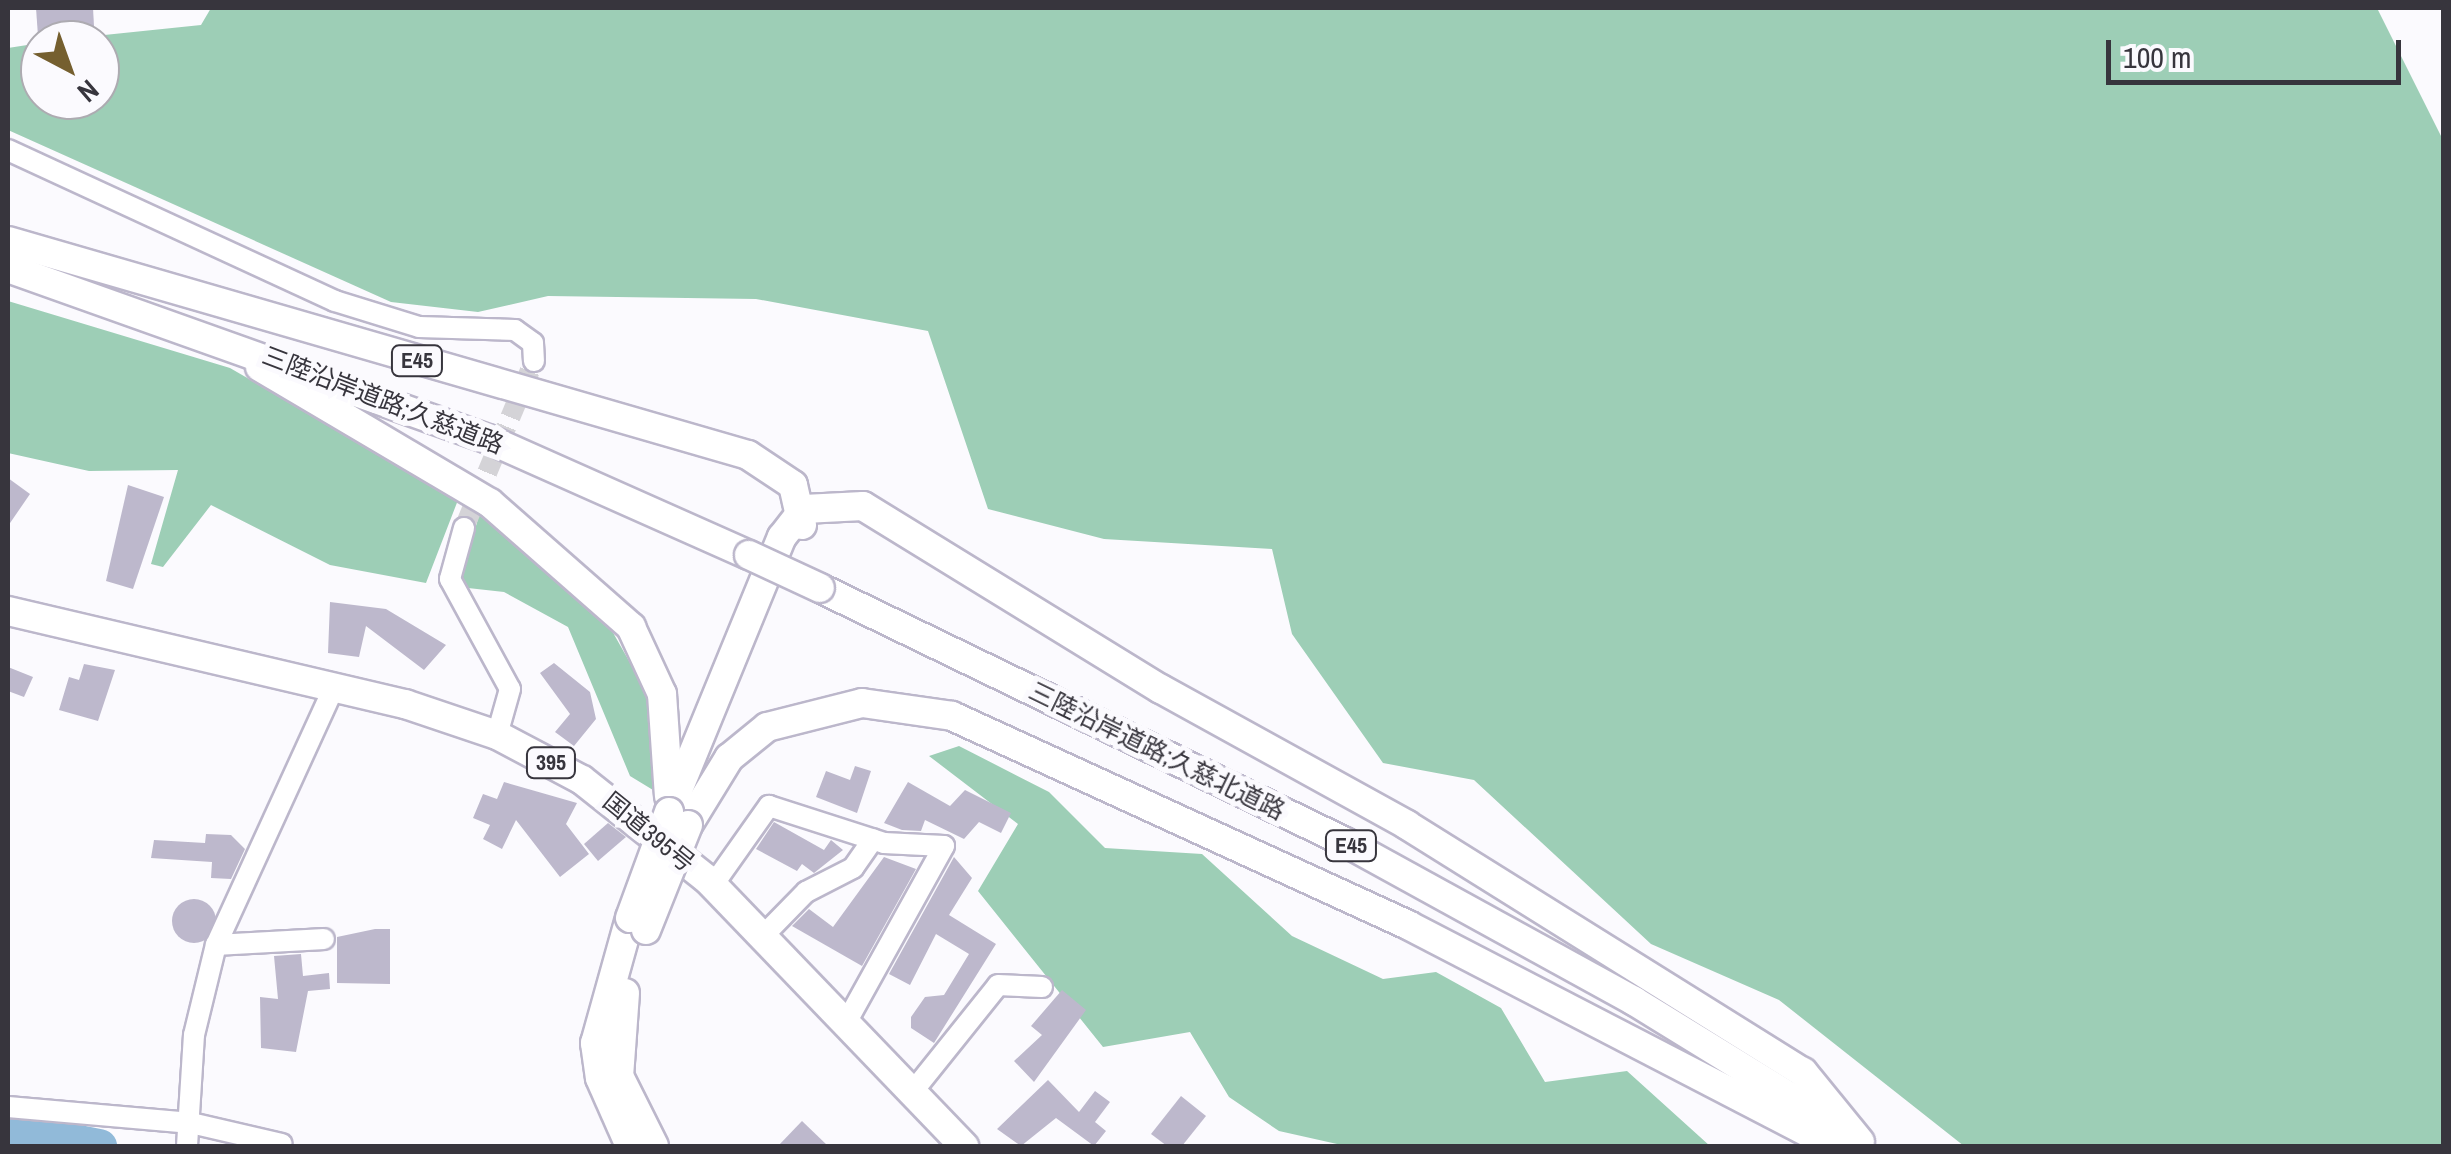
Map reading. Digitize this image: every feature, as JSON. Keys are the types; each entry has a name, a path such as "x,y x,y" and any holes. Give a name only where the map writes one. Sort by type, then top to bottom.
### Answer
{"highway":[{"name":"E45","path":"8,241 714,444 772,466 804,509"},
{"name":"三陸沿岸道路;久慈道路","path":"8,268 218,338 488,438 749,555"},
{"name":"E45","path":"218,338 476,493 631,626 662,694 678,819 595,1043 600,1078 630,1146"},
{"path":"678,819 782,537 804,509 863,506 1161,690 1407,825 1803,1072 1854,1145"},
{"name":"三陸沿岸道路;久慈北道路","path":"749,555 1345,842 1634,1001 1854,1145"},
{"name":"国道395号","path":"8,611 333,690 498,735 636,816 713,885 964,1146"},
{"path":"678,819 729,758 767,727 862,703 952,716 1408,925 1854,1145"},
{"name":"E45","path":"638,924 618,1017 619,1076 654,1146"}],"street":[{"path":"8,150 350,306 420,327 515,330 533,342 534,361"},
{"path":"464,528 450,579 510,689 498,735"},
{"path":"189,1135 194,1035 216,945 333,690"},
{"path":"713,885 769,806 873,839 944,846 847,1021"},
{"path":"763,936 806,892 853,868 873,839"},
{"path":"216,945 324,938"},
{"path":"914,1090 998,985 1042,988"},
{"path":"8,1107 189,1135 282,1144"}],"green space":[{"path":"211,8 2377,8 2443,140 2443,1146 1964,1146 1779,1000 1651,944 1474,780 1383,763 1292,634 1272,549 1104,539 988,509 928,331 756,299 548,296 478,312 391,302 8,130 8,48 20,46 20,120 120,120 120,33 201,25"},
{"path":"8,301 230,368 458,500 426,583 330,565 211,505 163,567 151,564 178,470 89,471 8,453"},
{"path":"479,515 603,615 650,698 653,790 630,776 568,627 504,592 459,587"},
{"path":"959,746 1049,792 1105,848 1202,854 1292,936 1383,979 1436,972 1501,1008 1545,1082 1627,1071 1710,1146 1346,1146 1279,1131 1229,1097 1190,1032 1103,1047 978,891 1018,824 929,756"}],"building":[{"path":"36,8 93,8 94,20 37,20"},
{"path":"8,478 30,494 8,526"},
{"path":"128,485 164,497 133,589 106,581"},
{"path":"330,602 386,609 446,645 424,670 366,626 359,657 328,653"},
{"path":"554,663 590,692 596,719 574,746 555,732 570,714 540,673"},
{"path":"84,664 115,670 98,721 59,710 69,677 79,680"},
{"path":"8,667 33,677 24,697 8,691"},
{"path":"855,766 871,771 857,813 816,797 826,771 850,780"},
{"path":"504,782 577,803 566,824 589,854 560,877 516,820 502,849 483,839 490,825 473,818 483,794 497,799"},
{"path":"908,782 950,806 965,790 1011,813 1001,833 979,822 964,839 925,820 921,831 902,830 884,823"},
{"path":"774,822 824,850 831,840 843,850 814,873 802,864 797,871 756,849"},
{"path":"608,823 626,837 598,861 584,844"},
{"path":"206,834 231,835 245,849 231,879 211,878 212,862 151,858 154,840 205,843"},
{"path":"884,857 916,869 862,966 792,926 809,909 833,927"},
{"path":"954,857 972,878 949,915 996,944 934,1043 911,1028 911,1017 925,997 944,995 969,954 936,934 910,985 889,974"},
{"path":"194,899 210,905 216,921 210,937 194,943 178,937 172,921 178,905"},
{"path":"390,929 390,984 337,983 337,937"},
{"path":"301,954 303,976 329,973 330,989 308,991 296,1052 261,1048 260,997 278,999 274,956"},
{"path":"1062,990 1086,1010 1034,1082 1014,1061 1042,1035 1031,1026"},
{"path":"1048,1080 1079,1112 1095,1091 1110,1102 1095,1122 1106,1131 1094,1146 1056,1118 1021,1146 997,1129"},
{"path":"1181,1096 1206,1116 1182,1146 1167,1146 1151,1134"},
{"path":"802,1121 828,1146 778,1146"}],"waterway":[{"path":"8,1128 99,1146"}],"tunnel":[{"path":"464,528 534,361"}]}
